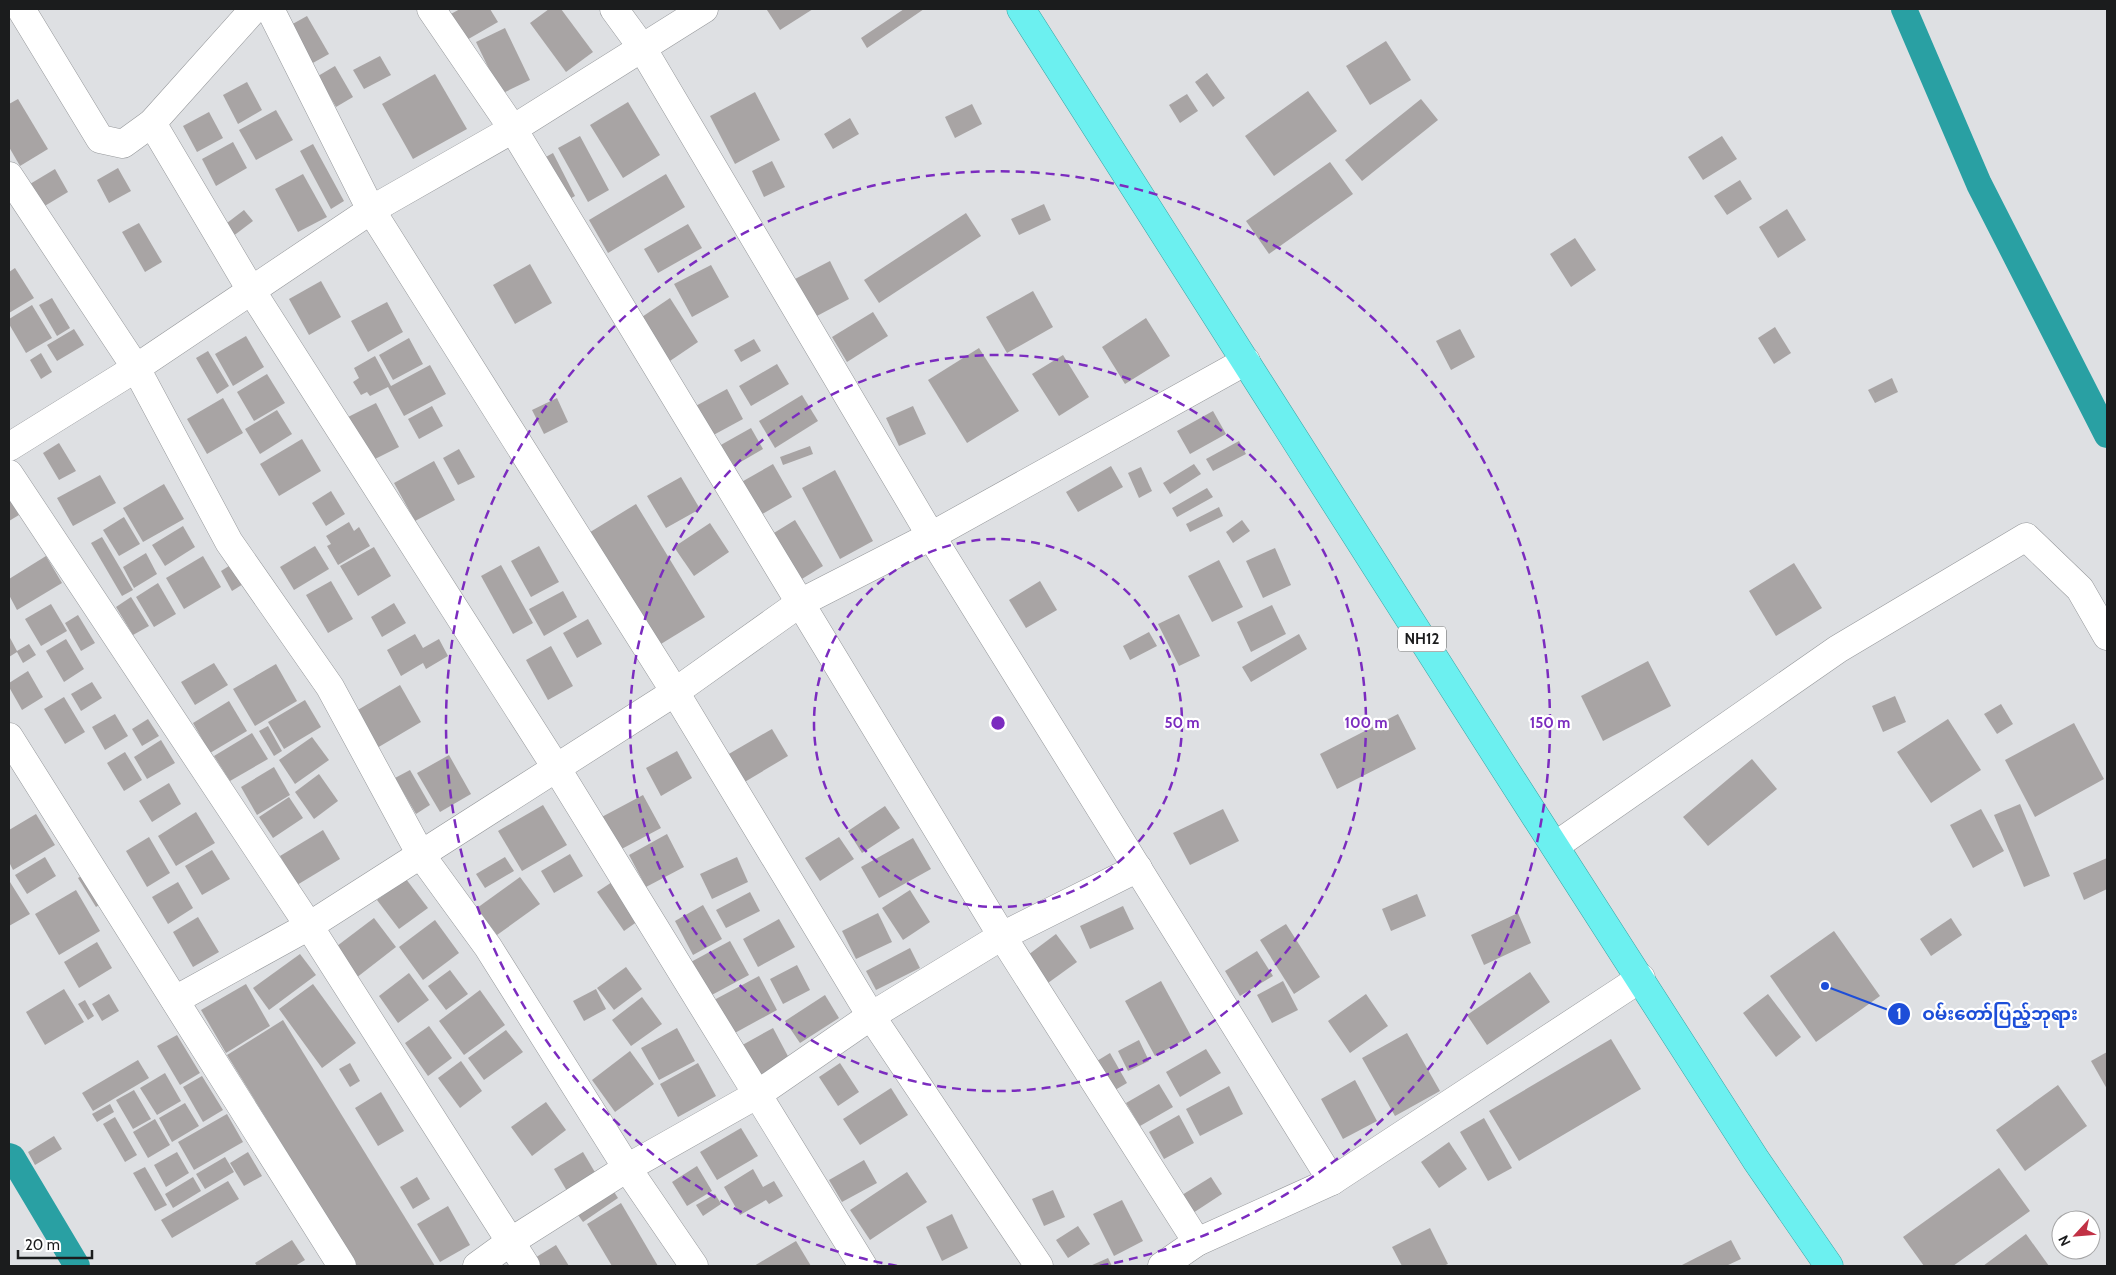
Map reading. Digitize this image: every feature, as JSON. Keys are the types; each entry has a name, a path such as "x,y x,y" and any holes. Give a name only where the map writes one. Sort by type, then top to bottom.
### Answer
{"highway":[{"name":"NH12","path":"1022,9 1756,1160 1829,1266"}],"street":[{"path":"21,9 100,139 123,144 152,123 254,9"},
{"path":"270,9 371,210 675,692 871,1016 1039,1266"},
{"path":"431,9 513,129 1002,936 1197,1242"},
{"path":"614,9 641,46 931,536 1332,1181"},
{"path":"9,447 136,368 371,210 513,129 641,46 704,9"},
{"path":"152,123 251,290 557,768 863,1266"},
{"path":"9,176 136,368 229,542 330,687 421,855 488,947 627,1168 694,1266"},
{"path":"175,1000 309,926 675,692 800,604 931,536 1246,361"},
{"path":"9,474 309,926 526,1266"},
{"path":"1555,846 1838,649 2026,537 2080,588 2107,636"},
{"path":"9,737 342,1266"},
{"path":"477,1266 510,1242 627,1168 758,1094 871,1016 1002,936 1138,868"},
{"path":"1162,1266 1197,1242 1332,1181 1641,978"}],"building":[{"path":"460,9 490,9 498,22 465,41 449,15"},
{"path":"549,9 561,9 593,52 566,72 530,23"},
{"path":"813,9 780,30 767,10"},
{"path":"904,9 924,9 867,48 861,38"},
{"path":"307,16 329,54 311,64 289,26"},
{"path":"505,28 530,80 501,94 476,42"},
{"path":"1386,41 1411,80 1370,105 1346,66"},
{"path":"380,56 391,75 364,89 353,70"},
{"path":"335,66 353,97 336,107 318,76"},
{"path":"1207,73 1225,98 1213,107 1195,82"},
{"path":"435,74 467,129 413,159 382,104"},
{"path":"247,82 262,110 238,124 223,95"},
{"path":"1308,91 1337,131 1274,176 1245,136"},
{"path":"755,92 780,140 735,164 710,116"},
{"path":"1187,94 1198,111 1180,123 1169,105"},
{"path":"18,99 48,149 20,166 9,147 9,104"},
{"path":"1421,99 1438,120 1362,181 1345,160"},
{"path":"628,102 660,155 623,178 590,125"},
{"path":"972,104 982,124 955,138 945,117"},
{"path":"276,110 293,140 256,160 239,130"},
{"path":"209,112 223,138 197,152 183,126"},
{"path":"850,118 859,134 833,149 824,134"},
{"path":"580,136 609,190 588,202 558,148"},
{"path":"1722,136 1737,159 1703,180 1688,157"},
{"path":"233,142 247,168 216,186 202,159"},
{"path":"313,144 344,201 331,209 300,151"},
{"path":"553,153 575,196 566,201 544,158"},
{"path":"772,161 785,187 764,197 752,171"},
{"path":"1330,162 1353,194 1269,254 1246,221"},
{"path":"118,168 131,191 109,203 97,180"},
{"path":"55,169 68,192 43,207 30,184"},
{"path":"303,174 327,217 298,232 275,189"},
{"path":"666,174 685,207 608,253 589,220"},
{"path":"1740,180 1752,199 1727,215 1714,196"},
{"path":"1044,204 1051,220 1019,235 1011,219"},
{"path":"1787,209 1806,240 1778,258 1759,227"},
{"path":"244,210 253,221 232,237 223,226"},
{"path":"966,213 981,236 879,303 864,280"},
{"path":"139,223 162,262 145,272 122,232"},
{"path":"688,224 702,248 658,273 644,249"},
{"path":"1575,238 1596,270 1571,287 1550,254"},
{"path":"830,261 849,299 815,317 795,279"},
{"path":"530,264 552,303 515,324 493,285"},
{"path":"711,265 729,297 692,317 674,284"},
{"path":"15,268 34,298 9,313 9,272"},
{"path":"321,281 341,317 309,335 289,299"},
{"path":"1033,291 1053,327 1007,353 986,317"},
{"path":"52,298 70,328 57,336 39,305"},
{"path":"670,298 698,342 667,363 639,319"},
{"path":"387,302 403,332 368,352 351,321"},
{"path":"32,305 52,338 26,353 9,324 9,319"},
{"path":"873,312 888,336 847,362 832,337"},
{"path":"1146,318 1170,356 1125,384 1102,347"},
{"path":"1775,327 1791,353 1774,364 1758,338"},
{"path":"74,329 84,345 57,361 47,345"},
{"path":"1460,329 1475,357 1451,370 1436,341"},
{"path":"246,336 264,367 233,386 215,354"},
{"path":"409,338 423,364 393,380 379,355"},
{"path":"754,339 761,351 741,362 734,350"},
{"path":"979,348 1019,411 967,443 928,380"},
{"path":"208,351 229,386 217,394 196,358"},
{"path":"41,353 52,372 41,379 30,360"},
{"path":"1063,355 1089,397 1059,416 1032,374"},
{"path":"375,356 391,386 430,365 446,394 404,416 388,387 370,396 367,392 361,395 353,382 359,378 354,368"},
{"path":"777,364 789,384 751,406 739,386"},
{"path":"267,374 285,403 254,421 237,392"},
{"path":"1892,378 1898,392 1875,403 1868,390"},
{"path":"727,389 743,419 708,438 692,408"},
{"path":"802,395 818,421 775,448 759,421"},
{"path":"223,398 243,433 207,454 187,419"},
{"path":"557,398 568,422 544,434 532,410"},
{"path":"376,403 399,447 369,462 346,418"},
{"path":"432,406 443,426 419,439 408,419"},
{"path":"913,406 926,434 899,446 886,418"},
{"path":"277,410 292,434 260,454 245,429"},
{"path":"1213,411 1226,434 1190,454 1177,431"},
{"path":"751,428 763,449 732,467 719,446"},
{"path":"302,439 321,471 279,496 260,464"},
{"path":"1239,441 1246,454 1213,471 1206,459"},
{"path":"59,443 76,471 59,480 43,453"},
{"path":"810,446 813,454 783,465 780,457"},
{"path":"459,449 475,477 458,485 443,458"},
{"path":"434,461 455,500 415,521 394,483"},
{"path":"773,464 792,497 757,517 738,484"},
{"path":"1194,464 1201,474 1170,494 1163,483"},
{"path":"1111,466 1123,487 1078,512 1066,492"},
{"path":"1141,467 1152,491 1139,498 1128,473"},
{"path":"835,470 873,541 840,559 802,488"},
{"path":"100,475 116,503 73,526 57,498"},
{"path":"681,477 700,509 666,528 647,496"},
{"path":"164,484 184,519 143,542 123,508"},
{"path":"1207,488 1213,497 1177,517 1172,508"},
{"path":"331,491 345,514 326,526 312,503"},
{"path":"9,498 19,515 9,521"},
{"path":"636,504 705,617 656,647 587,534"},
{"path":"1219,507 1223,516 1190,532 1186,524"},
{"path":"124,517 140,544 119,556 103,530"},
{"path":"795,520 823,566 797,582 769,536"},
{"path":"1242,520 1250,531 1233,543 1226,532"},
{"path":"349,522 354,531 359,527 370,546 338,565 327,546 331,544 326,536"},
{"path":"710,523 729,552 694,576 674,547"},
{"path":"183,526 195,547 165,566 152,545"},
{"path":"102,537 133,590 122,596 91,543"},
{"path":"315,546 329,569 294,590 280,567"},
{"path":"539,546 559,582 531,597 511,561"},
{"path":"374,547 391,576 358,596 340,566"},
{"path":"1275,548 1291,585 1263,598 1246,561"},
{"path":"146,553 157,574 134,588 123,567"},
{"path":"46,556 62,583 17,610 9,595 9,579"},
{"path":"203,556 221,587 184,609 166,578"},
{"path":"1219,560 1243,607 1212,622 1188,576"},
{"path":"237,561 248,581 232,591 221,571"},
{"path":"1794,563 1822,608 1776,636 1749,591"},
{"path":"501,565 533,623 513,634 481,576"},
{"path":"331,581 353,619 328,633 306,595"},
{"path":"1040,581 1057,610 1026,628 1009,600"},
{"path":"158,583 176,614 154,627 136,597"},
{"path":"563,591 577,617 544,636 529,609"},
{"path":"131,597 149,626 133,635 116,607"},
{"path":"394,603 406,623 382,637 371,617"},
{"path":"51,604 67,631 41,646 25,619"},
{"path":"1272,605 1286,634 1251,652 1237,622"},
{"path":"1179,614 1200,656 1179,666 1158,624"},
{"path":"78,615 95,643 81,651 65,623"},
{"path":"588,619 602,644 577,658 563,633"},
{"path":"1149,632 1157,646 1130,660 1123,646"},
{"path":"415,634 423,648 439,639 448,656 426,669 423,663 401,676 387,650"},
{"path":"1299,634 1307,649 1251,682 1242,667"},
{"path":"9,636 17,651 29,644 36,655 23,663 17,652 9,657"},
{"path":"66,639 84,669 64,682 46,651"},
{"path":"551,646 573,686 548,700 526,660"},
{"path":"1648,661 1671,706 1603,741 1581,696"},
{"path":"214,663 228,685 195,705 181,682"},
{"path":"276,664 297,701 255,726 233,689"},
{"path":"28,671 43,697 22,710 9,687 9,683"},
{"path":"92,682 102,698 81,711 71,694"},
{"path":"400,685 421,722 377,748 356,711"},
{"path":"1895,696 1906,722 1883,732 1872,706"},
{"path":"64,697 85,732 65,744 44,709"},
{"path":"305,700 321,727 284,749 268,722"},
{"path":"229,701 247,731 210,753 193,723"},
{"path":"2001,704 2013,724 1997,734 1984,714"},
{"path":"115,714 128,736 105,750 92,727"},
{"path":"1398,714 1416,749 1337,789 1320,754"},
{"path":"148,719 159,736 142,746 132,729"},
{"path":"1948,719 1981,770 1931,803 1897,752"},
{"path":"2074,723 2104,779 2035,817 2005,760"},
{"path":"268,726 282,751 274,756 259,731"},
{"path":"772,729 788,756 743,783 727,755"},
{"path":"252,733 268,759 230,781 214,756"},
{"path":"312,737 329,760 295,784 279,760"},
{"path":"161,740 175,763 147,779 134,757"},
{"path":"677,751 692,778 661,796 646,768"},
{"path":"125,752 142,780 124,791 107,763"},
{"path":"449,755 471,794 440,812 417,773"},
{"path":"1752,759 1777,789 1708,846 1683,817"},
{"path":"274,767 290,795 257,815 241,787"},
{"path":"410,770 430,805 416,814 395,778"},
{"path":"319,774 338,801 314,819 295,792"},
{"path":"169,783 181,804 152,822 139,801"},
{"path":"643,795 661,828 616,852 598,819"},
{"path":"289,797 303,818 273,838 259,817"},
{"path":"2020,804 2050,876 2024,887 1994,815"},
{"path":"543,805 567,845 522,871 498,831"},
{"path":"885,806 900,828 862,853 848,831"},
{"path":"1223,809 1239,841 1190,865 1173,833"},
{"path":"1981,809 2004,851 1973,868 1950,825"},
{"path":"196,812 215,843 176,866 158,836"},
{"path":"36,814 55,845 13,870 9,862 9,830"},
{"path":"323,830 340,859 297,885 280,856"},
{"path":"667,834 684,867 646,887 629,855"},
{"path":"149,837 170,873 147,887 126,851"},
{"path":"839,837 854,859 820,881 805,858"},
{"path":"913,838 931,869 879,898 861,867"},
{"path":"212,850 230,879 202,895 185,866"},
{"path":"570,854 583,876 554,893 541,871"},
{"path":"45,857 56,876 27,894 15,875"},
{"path":"505,857 514,871 485,888 476,874"},
{"path":"737,857 748,882 712,899 700,874"},
{"path":"2107,858 2107,889 2084,900 2073,873"},
{"path":"88,872 105,901 96,907 78,878"},
{"path":"520,877 540,904 497,935 477,908"},
{"path":"618,878 645,916 624,931 597,892"},
{"path":"406,879 428,908 399,929 377,900"},
{"path":"9,882 30,914 9,926"},
{"path":"178,882 193,908 168,924 152,897"},
{"path":"76,890 100,931 59,955 35,914"},
{"path":"910,890 930,922 903,940 882,908"},
{"path":"750,892 760,911 726,928 716,910"},
{"path":"1417,894 1426,916 1391,931 1382,909"},
{"path":"703,905 722,939 693,955 675,921"},
{"path":"1123,906 1134,929 1090,949 1080,926"},
{"path":"878,913 892,942 856,959 842,931"},
{"path":"1518,913 1531,943 1484,965 1471,935"},
{"path":"198,917 219,952 193,967 173,932"},
{"path":"374,918 396,947 356,978 333,949"},
{"path":"1951,918 1962,935 1931,956 1920,939"},
{"path":"779,919 795,947 758,967 743,939"},
{"path":"435,920 459,953 423,980 399,947"},
{"path":"1286,924 1320,977 1294,994 1260,940"},
{"path":"1834,931 1880,996 1816,1042 1770,976"},
{"path":"1056,934 1077,962 1048,983 1028,955"},
{"path":"730,941 749,975 708,997 689,963"},
{"path":"97,942 112,968 79,988 64,962"},
{"path":"910,948 920,968 876,990 866,971"},
{"path":"1257,951 1273,976 1240,996 1225,971"},
{"path":"300,954 316,975 269,1010 253,988"},
{"path":"797,965 810,990 783,1004 770,979"},
{"path":"626,967 642,989 614,1010 597,988"},
{"path":"450,970 468,994 446,1010 428,986"},
{"path":"1530,972 1550,1002 1487,1045 1467,1015"},
{"path":"409,973 429,1000 398,1023 379,996"},
{"path":"759,976 777,1010 733,1034 714,1000"},
{"path":"1161,981 1191,1036 1155,1056 1125,1001"},
{"path":"1283,981 1298,1010 1272,1023 1257,995"},
{"path":"246,984 270,1026 226,1053 201,1010"},
{"path":"313,984 356,1043 322,1068 279,1009"},
{"path":"64,989 84,1022 45,1045 26,1012"},
{"path":"596,989 606,1009 584,1021 573,1001"},
{"path":"480,990 505,1025 464,1055 439,1021"},
{"path":"109,994 119,1011 102,1021 92,1004"},
{"path":"1366,994 1388,1026 1350,1053 1328,1021"},
{"path":"1768,994 1801,1037 1776,1057 1743,1013"},
{"path":"825,995 839,1018 800,1043 785,1021"},
{"path":"642,997 662,1024 631,1046 612,1020"},
{"path":"85,1000 94,1016 88,1020 78,1004"},
{"path":"283,1020 435,1266 357,1266 227,1055"},
{"path":"429,1026 452,1058 428,1076 405,1043"},
{"path":"677,1028 695,1061 659,1080 641,1048"},
{"path":"773,1028 790,1060 754,1080 737,1048"},
{"path":"506,1030 523,1052 484,1080 468,1058"},
{"path":"1407,1033 1440,1091 1395,1116 1362,1058"},
{"path":"177,1035 200,1073 180,1085 157,1046"},
{"path":"1611,1039 1641,1089 1519,1161 1489,1111"},
{"path":"1139,1040 1149,1061 1128,1071 1118,1051"},
{"path":"1206,1049 1221,1073 1180,1097 1166,1072"},
{"path":"630,1051 654,1084 615,1112 592,1080"},
{"path":"2107,1052 2107,1089 2091,1061"},
{"path":"1110,1053 1127,1083 1110,1093 1092,1064"},
{"path":"138,1060 149,1078 93,1111 82,1093"},
{"path":"461,1061 482,1091 460,1108 438,1078"},
{"path":"350,1063 360,1081 350,1087 339,1069"},
{"path":"698,1063 716,1096 678,1117 660,1084"},
{"path":"840,1063 859,1092 838,1106 819,1077"},
{"path":"165,1073 181,1101 157,1115 140,1088"},
{"path":"202,1076 223,1110 203,1122 183,1087"},
{"path":"1355,1080 1377,1121 1343,1139 1321,1099"},
{"path":"1159,1084 1173,1107 1140,1126 1126,1103"},
{"path":"2058,1085 2087,1126 2025,1171 1996,1130"},
{"path":"1229,1086 1243,1114 1200,1136 1186,1109"},
{"path":"891,1088 908,1115 860,1145 843,1119"},
{"path":"134,1090 151,1119 133,1129 116,1100"},
{"path":"381,1092 404,1131 378,1146 355,1108"},
{"path":"546,1102 566,1130 532,1156 511,1127"},
{"path":"185,1103 199,1126 172,1142 159,1118"},
{"path":"110,1104 114,1112 97,1122 92,1114"},
{"path":"227,1114 243,1142 194,1170 178,1142"},
{"path":"1179,1115 1194,1143 1164,1159 1149,1132"},
{"path":"115,1117 137,1155 125,1162 103,1124"},
{"path":"1484,1118 1512,1168 1488,1181 1460,1132"},
{"path":"155,1119 170,1145 148,1158 133,1132"},
{"path":"741,1128 758,1156 717,1180 700,1152"},
{"path":"54,1136 62,1149 35,1165 28,1152"},
{"path":"1449,1142 1467,1169 1439,1188 1421,1162"},
{"path":"177,1152 189,1173 166,1187 154,1165"},
{"path":"248,1152 262,1176 244,1186 230,1163"},
{"path":"583,1152 596,1174 567,1191 554,1169"},
{"path":"225,1157 234,1172 205,1189 196,1174"},
{"path":"864,1160 877,1183 842,1202 829,1180"},
{"path":"697,1166 712,1191 687,1206 672,1182"},
{"path":"145,1167 167,1205 155,1211 133,1173"},
{"path":"1999,1168 2030,1211 1953,1266 1924,1266 1903,1237"},
{"path":"753,1169 763,1187 774,1181 783,1196 769,1204 766,1200 740,1215 724,1187"},
{"path":"907,1172 927,1202 870,1240 850,1210"},
{"path":"193,1177 201,1191 173,1208 165,1194"},
{"path":"417,1177 430,1199 413,1209 400,1187"},
{"path":"1211,1177 1222,1194 1193,1213 1182,1195"},
{"path":"228,1181 239,1199 172,1238 161,1220"},
{"path":"609,1184 618,1198 583,1222 573,1208"},
{"path":"1053,1190 1065,1217 1044,1226 1032,1199"},
{"path":"715,1194 721,1204 703,1216 696,1205"},
{"path":"1122,1200 1143,1241 1114,1256 1093,1214"},
{"path":"621,1203 658,1266 612,1266 587,1224"},
{"path":"448,1206 470,1245 440,1262 417,1224"},
{"path":"952,1214 968,1248 942,1261 926,1227"},
{"path":"1078,1226 1090,1244 1068,1258 1056,1240"},
{"path":"1430,1228 1448,1264 1443,1266 1402,1266 1392,1247"},
{"path":"2026,1234 2049,1266 1983,1266"},
{"path":"292,1240 305,1260 295,1266 257,1266 255,1263"},
{"path":"1731,1240 1741,1259 1726,1266 1680,1266"},
{"path":"796,1241 811,1266 754,1266"},
{"path":"556,1245 569,1266 538,1266 533,1259"},
{"path":"1108,1258 1112,1266 1090,1266"}],"waterway":[{"path":"1904,9 1979,184 2107,435"},
{"path":"9,1156 12,1157 77,1266"}],"place":[{"name":"ဝမ်းတော်ပြည့်ဘုရား","path":"1825,986"}]}
